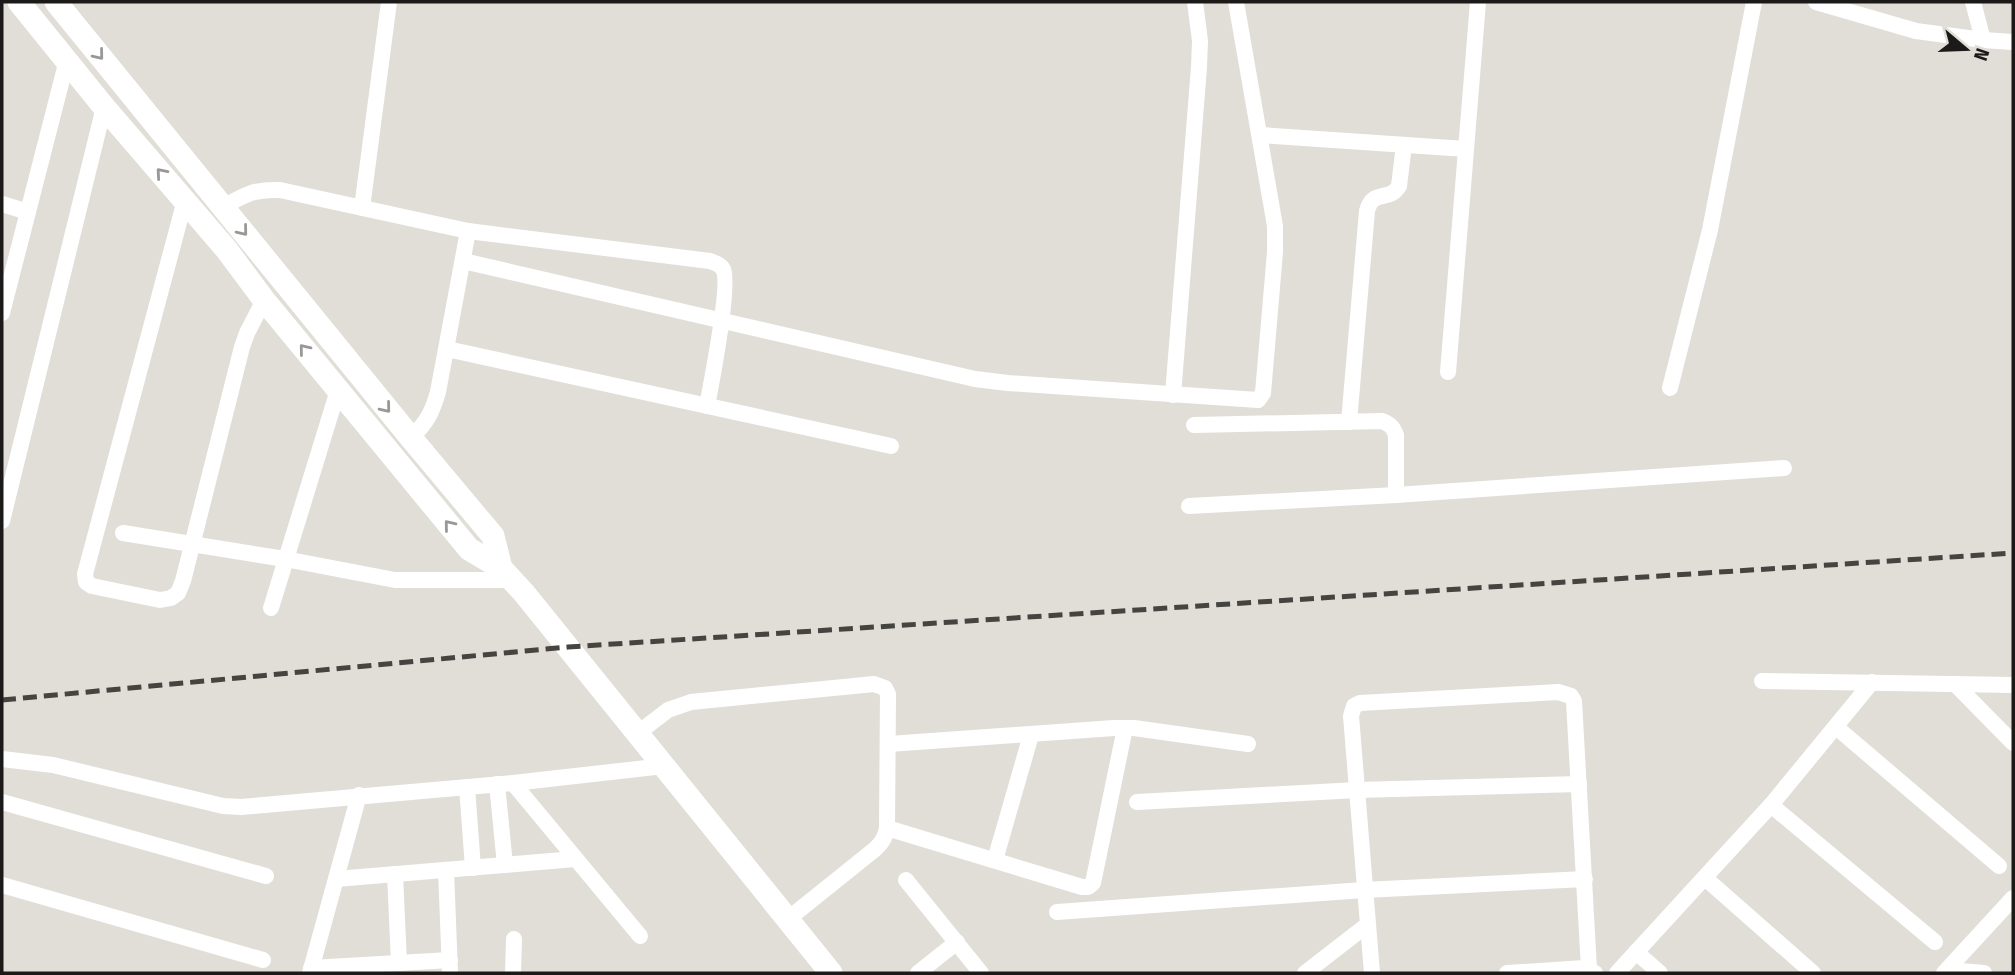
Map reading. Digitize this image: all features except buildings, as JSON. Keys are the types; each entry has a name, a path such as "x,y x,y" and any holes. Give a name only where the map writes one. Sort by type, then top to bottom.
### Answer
{"main road":[{"path":"19,2 104,107 226,249 264,300 469,549 507,574 535,606 831,973"},
{"path":"57,2 493,536 507,574"},
{"path":"185,200 204,184"}],"street":[{"path":"362,208 389,2"},
{"path":"1174,396 1199,67 1200,41 1195,2"},
{"path":"463,261 975,379 1174,396 1258,400 1263,393 1275,226 1236,2"},
{"path":"1448,372 1478,2"},
{"path":"1670,388 1710,230 1754,2"},
{"path":"1816,2 1916,31 2013,42"},
{"path":"1973,2 1983,40"},
{"path":"2,312 67,60"},
{"path":"2,522 104,107"},
{"path":"1260,135 1466,149"},
{"path":"1349,422 1367,211 1373,198 1391,194 1399,186 1404,145"},
{"path":"223,207 251,192 280,190 468,231 719,264 726,279 722,320 707,406"},
{"path":"185,200 97,526 85,574 86,582 100,589 160,600 171,598 178,593 193,544 242,347 264,300"},
{"path":"2,204 28,212"},
{"path":"411,438 433,411 468,231"},
{"path":"447,349 891,446"},
{"path":"271,608 338,390"},
{"path":"1194,425 1389,423 1396,435 1396,495"},
{"path":"1189,506 1396,495 1784,468"},
{"path":"124,533 413,582 507,574"},
{"path":"1762,681 2013,685"},
{"path":"1617,973 1772,805 1872,682"},
{"path":"638,733 668,710 691,702 874,684 880,685 888,694 887,828 881,844 788,919"},
{"path":"1955,684 2013,743"},
{"path":"1372,973 1351,716 1354,706 1360,703 1558,692 1571,696 1574,701 1592,971 1507,973"},
{"path":"1836,727 1999,866"},
{"path":"889,744 1125,728 1248,744"},
{"path":"887,828 1088,887 1093,883 1125,728"},
{"path":"995,860 1031,735"},
{"path":"2,760 53,765 223,806 241,807 505,784 664,766"},
{"path":"505,784 575,859 639,936"},
{"path":"505,784 505,865"},
{"path":"1137,802 1357,790 1579,784"},
{"path":"467,787 473,868"},
{"path":"359,796 311,970 399,962 450,966 446,870"},
{"path":"2,802 265,876"},
{"path":"1772,805 1936,942"},
{"path":"336,879 575,859"},
{"path":"395,874 399,962"},
{"path":"1705,878 1813,973"},
{"path":"1058,912 1364,890 1585,879"},
{"path":"906,880 981,973"},
{"path":"2,885 263,960"},
{"path":"1946,972 2013,898"},
{"path":"1304,973 1367,925"},
{"path":"513,973 514,939"},
{"path":"918,973 957,942"},
{"path":"1636,952 1660,973"},
{"path":"1946,972 1984,973"}],"railway":[{"path":"2,700 568,647 2013,553"}]}
